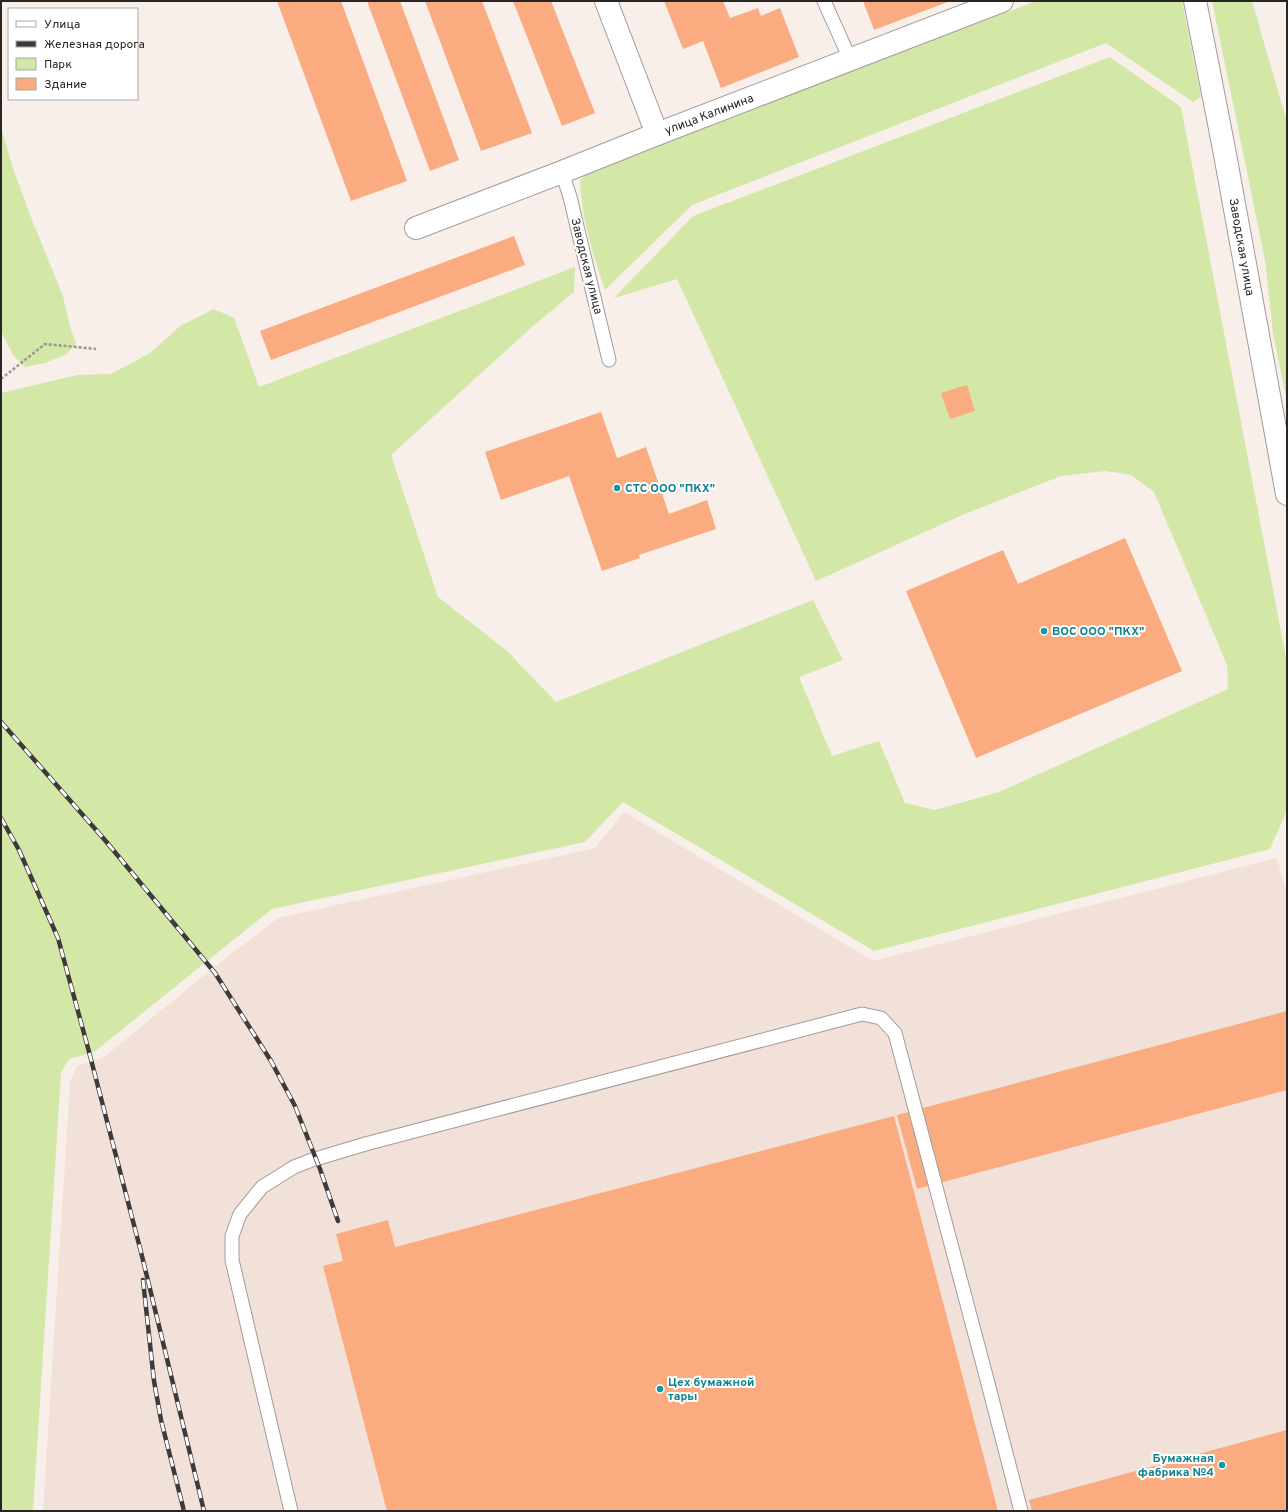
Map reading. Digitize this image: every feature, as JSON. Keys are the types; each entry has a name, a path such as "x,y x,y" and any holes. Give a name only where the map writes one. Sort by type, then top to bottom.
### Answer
{"street":[{"path":"606,1 657,134"},
{"name":"улица Калинина","path":"416,228 1002,1"},
{"name":"Заводская улица","path":"1195,1 1224,149 1287,494"}],"lane":[{"path":"824,1 850,59"},
{"name":"Заводская улица","path":"562,172 570,198 609,360"},
{"path":"291,1511 232,1260 232,1236 240,1214 262,1187 294,1167 306,1162 369,1143 862,1014 881,1018 895,1033 1021,1511"}],"path":[{"path":"1,379 45,344 96,349"}],"shaded area":[{"path":"624,812 873,961 1277,858 1287,893 1287,1511 43,1511 70,1082 77,1066 104,1057 212,969 278,918 595,848"}],"green space":[{"path":"1036,1 1182,1 1201,97 1193,102 1106,43 692,205 605,290 585,222 580,181 584,176 599,168"},
{"path":"1212,1 1252,1 1287,122 1287,402 1273,333 1265,260"},
{"path":"1110,57 1181,107 1287,663 1287,810 1270,849 874,951 623,802 585,842 272,909 94,1052 69,1059 61,1073 33,1511 1,1511 1,393 77,375 111,374 150,353 180,326 214,309 234,318 259,387 575,267 574,292 532,327 391,455 438,597 506,650 556,702 813,600 843,660 799,677 832,756 879,741 905,803 935,810 999,792 1228,689 1227,665 1154,492 1131,475 1106,471 1061,476 967,513 816,581 677,279 614,298 693,216"},
{"path":"1,128 13,168 30,215 63,296 70,327 76,343 67,354 45,363 25,367 13,355 1,331"}],"building":[{"path":"277,1 341,1 407,181 351,201"},
{"path":"367,1 400,1 459,160 430,171"},
{"path":"425,1 482,1 532,133 481,151"},
{"path":"513,1 551,1 595,113 562,126"},
{"path":"664,1 723,1 730,18 758,8 761,16 780,8 799,57 721,88 703,41 683,49"},
{"path":"863,1 950,1 874,30"},
{"path":"514,236 525,265 271,360 260,331"},
{"path":"967,385 975,411 950,419 941,393"},
{"name":"СТС ООО \"ПКХ\"","path":"601,412 617,458 646,447 669,514 707,500 716,529 639,555 640,558 602,571 569,476 501,500 485,452"},
{"name":"ВОС ООО \"ПКХ\"","path":"1125,538 1182,671 976,758 906,591 1003,550 1018,584"},
{"path":"1287,1011 1287,1090 917,1189 897,1115"},
{"name":"Цех бумажной тары","path":"894,1116 998,1511 387,1511 323,1266 343,1261 336,1234 388,1220 395,1247"},
{"name":"Бумажная фабрика №4","path":"1287,1430 1287,1511 1032,1511 1029,1500"}],"railway":[{"path":"1,722 104,839 215,973 271,1061 295,1106 320,1169 338,1221"},
{"path":"1,818 19,850 58,938 141,1252 204,1511"},
{"path":"143,1280 154,1381 161,1420 184,1511"}],"place":[{"name":"СТС ООО \"ПКХ\"","path":"617,488"},
{"name":"ВОС ООО \"ПКХ\"","path":"1044,631"},
{"name":"Цех бумажной тары","path":"660,1389"},
{"name":"Бумажная фабрика №4","path":"1222,1465"}]}
